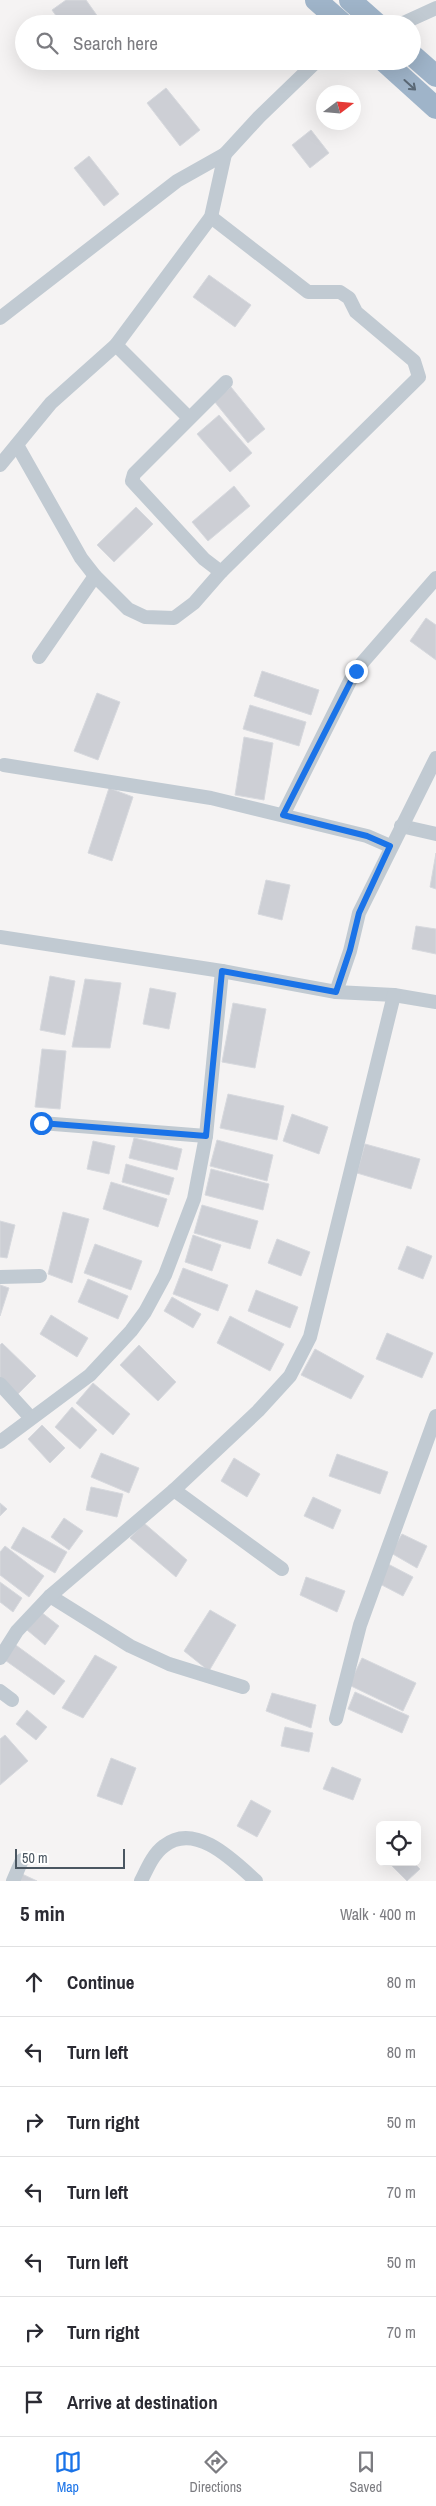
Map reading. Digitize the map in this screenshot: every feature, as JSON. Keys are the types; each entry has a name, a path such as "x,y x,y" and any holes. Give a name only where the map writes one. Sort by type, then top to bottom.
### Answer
{"highway":[{"path":"316,0 333,15"},
{"path":"350,0 367,15"},
{"path":"421,63 436,76"},
{"path":"394,70 436,108"}],"street":[{"path":"421,15 436,8"},
{"path":"2,313 177,181 225,154 259,117 309,70"},
{"path":"0,465 51,403 116,345 211,217 225,154"},
{"path":"17,445 82,558 95,576 128,609 146,616 164,619 174,618 182,613 209,587 221,572 419,377 414,361 356,312 349,298 340,292 308,292 211,217"},
{"path":"116,345 188,417"},
{"path":"221,572 204,559 132,481 134,474 188,417 226,382"},
{"path":"39,657 95,576"},
{"path":"283,815 356,671 436,578"},
{"path":"336,992 350,950 359,913 390,846 436,758"},
{"path":"4,765 211,798 367,836 390,846"},
{"path":"401,826 436,834"},
{"path":"0,937 222,971 336,992 394,995 436,1002"},
{"path":"0,1442 90,1375 131,1331 145,1312 165,1275 194,1199 206,1136 222,971"},
{"path":"0,1658 17,1631 50,1596 174,1490 258,1411 290,1376 310,1337 394,995"},
{"path":"41,1123 206,1136"},
{"path":"0,1277 40,1276"},
{"path":"0,1384 31,1418"},
{"path":"336,1718 360,1625 436,1416"},
{"path":"174,1490 282,1569"},
{"path":"50,1596 130,1646 169,1664 243,1687"},
{"path":"0,1691 12,1700"},
{"path":"141,1881 155,1855 164,1845 181,1837 208,1843 227,1854 256,1881"},
{"path":"13,1881 22,1860"}],"building":[{"path":"66,0 86,0 97,15 56,15 52,10"},
{"path":"166,88 200,130 180,146 147,103"},
{"path":"311,130 329,153 310,168 292,145"},
{"path":"89,156 119,194 104,206 74,168"},
{"path":"209,275 251,305 235,327 193,297"},
{"path":"231,387 265,429 248,443 214,401"},
{"path":"219,415 252,453 230,472 197,434"},
{"path":"234,486 250,506 208,541 192,522"},
{"path":"136,507 153,524 114,562 97,545"},
{"path":"426,618 436,625 436,660 410,641"},
{"path":"262,671 319,690 311,715 254,696"},
{"path":"97,693 120,702 98,760 74,751"},
{"path":"250,705 306,722 299,746 243,729"},
{"path":"244,737 273,743 264,800 235,795"},
{"path":"109,788 133,797 112,861 88,853"},
{"path":"436,853 436,889 430,887"},
{"path":"266,880 290,885 282,920 258,914"},
{"path":"416,926 436,929 436,954 412,949"},
{"path":"50,976 75,981 65,1035 40,1030"},
{"path":"85,979 121,983 110,1048 72,1047"},
{"path":"150,988 176,993 169,1029 143,1024"},
{"path":"233,1003 266,1009 255,1068 222,1062"},
{"path":"42,1049 66,1051 60,1109 35,1107"},
{"path":"228,1094 284,1106 277,1140 220,1128"},
{"path":"292,1114 328,1127 319,1154 283,1141"},
{"path":"134,1138 182,1149 177,1170 129,1158"},
{"path":"217,1140 273,1155 267,1181 210,1166"},
{"path":"93,1141 115,1146 109,1174 87,1169"},
{"path":"365,1144 420,1159 411,1189 357,1173"},
{"path":"126,1164 174,1178 169,1195 122,1182"},
{"path":"211,1169 269,1184 263,1210 205,1195"},
{"path":"111,1182 167,1199 158,1227 103,1209"},
{"path":"202,1205 258,1221 250,1249 194,1233"},
{"path":"63,1212 89,1219 72,1283 48,1274"},
{"path":"0,1221 15,1225 7,1258 0,1257"},
{"path":"193,1235 221,1245 212,1271 185,1262"},
{"path":"277,1239 310,1252 301,1276 268,1263"},
{"path":"95,1244 142,1261 131,1290 84,1273"},
{"path":"407,1246 432,1256 423,1279 398,1269"},
{"path":"183,1268 228,1285 218,1311 173,1294"},
{"path":"88,1279 128,1296 118,1319 78,1302"},
{"path":"0,1285 9,1288 0,1316"},
{"path":"256,1290 298,1307 290,1328 248,1311"},
{"path":"172,1297 201,1314 193,1328 164,1311"},
{"path":"51,1315 88,1338 77,1357 40,1334"},
{"path":"230,1316 284,1344 270,1371 217,1343"},
{"path":"387,1333 433,1353 422,1378 376,1359"},
{"path":"2,1343 36,1376 16,1396 0,1380 0,1345"},
{"path":"139,1345 176,1382 158,1401 120,1365"},
{"path":"315,1349 364,1376 351,1399 301,1375"},
{"path":"93,1383 130,1414 113,1435 76,1403"},
{"path":"72,1407 97,1430 80,1449 55,1427"},
{"path":"42,1425 65,1448 50,1463 28,1439"},
{"path":"101,1453 139,1468 129,1493 91,1477"},
{"path":"337,1454 388,1472 380,1494 329,1476"},
{"path":"234,1458 260,1474 247,1497 221,1481"},
{"path":"91,1487 123,1494 117,1517 86,1510"},
{"path":"313,1497 341,1510 333,1529 304,1516"},
{"path":"0,1503 7,1509 0,1516"},
{"path":"64,1518 83,1531 69,1550 51,1537"},
{"path":"144,1523 187,1560 176,1577 130,1538"},
{"path":"23,1527 67,1552 55,1573 11,1548"},
{"path":"402,1534 427,1546 417,1568 391,1553"},
{"path":"5,1546 44,1576 29,1597 0,1575 0,1552"},
{"path":"388,1564 413,1577 403,1596 378,1583"},
{"path":"306,1577 345,1591 337,1612 300,1595"},
{"path":"0,1582 22,1598 13,1612 0,1602"},
{"path":"210,1610 236,1625 209,1671 184,1651"},
{"path":"41,1612 59,1626 45,1645 27,1630"},
{"path":"13,1643 65,1681 54,1695 2,1658"},
{"path":"95,1655 117,1667 83,1718 62,1708"},
{"path":"362,1658 416,1683 403,1711 349,1685"},
{"path":"355,1692 409,1716 402,1733 348,1709"},
{"path":"272,1693 316,1705 311,1728 266,1711"},
{"path":"27,1710 47,1727 36,1740 16,1724"},
{"path":"285,1727 313,1733 309,1752 281,1746"},
{"path":"5,1735 28,1761 0,1785 0,1739"},
{"path":"111,1758 136,1768 122,1805 97,1796"},
{"path":"332,1767 361,1779 353,1800 323,1789"},
{"path":"251,1800 271,1811 257,1837 237,1826"},
{"path":"392,1866 417,1866 420,1869 407,1881"},
{"path":"20,1873 37,1881 17,1881"}],"route":[{"path":"41,1123 206,1136 222,971 336,992 350,950 359,913 390,846 367,836 283,815 356,671"}]}
